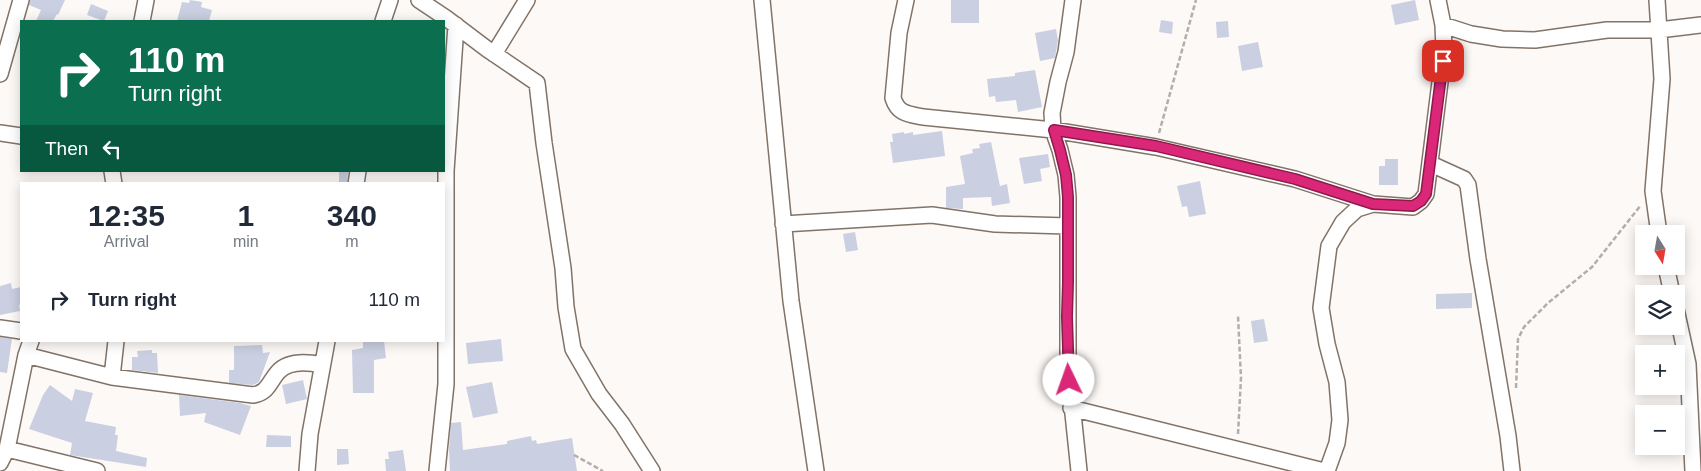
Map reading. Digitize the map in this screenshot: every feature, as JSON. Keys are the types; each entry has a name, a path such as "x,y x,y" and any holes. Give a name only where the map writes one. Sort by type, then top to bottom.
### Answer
{"street":[{"path":"0,74 21,0"},
{"path":"142,20 146,0"},
{"path":"382,20 390,0"},
{"path":"419,0 537,83 544,143 564,268 566,307 573,349 599,394 622,424 652,471"},
{"path":"494,54 528,0"},
{"path":"762,0 791,301 816,471"},
{"path":"906,0 899,33 892,98 895,106 911,115 1054,130 1156,146 1295,179 1373,204 1409,207 1421,201 1426,194 1431,164 1444,50 1443,25 1438,0"},
{"path":"1073,0 1066,52 1052,113 1054,130 1066,175 1068,366 1079,471"},
{"path":"1657,0 1662,79 1652,191 1658,225"},
{"path":"1443,25 1471,34 1510,40 1535,40 1607,30 1659,30 1701,25"},
{"path":"437,471 446,384 446,171 456,26"},
{"path":"0,133 20,136"},
{"path":"1431,164 1464,180 1468,185 1512,471"},
{"path":"1071,408 1325,471 1336,443 1340,420 1337,382 1327,344 1321,308 1329,246 1343,222 1351,213 1356,209 1373,204"},
{"path":"783,224 932,215 995,224 1068,226"},
{"path":"0,328 20,331"},
{"path":"1682,335 1688,364 1693,471"},
{"path":"112,377 116,342"},
{"path":"307,471 310,434 327,342"},
{"path":"0,463 7,449 29,348 112,377 253,394 259,394 267,389 277,372 283,368 294,364 311,362 322,365"},
{"path":"7,449 98,471"}],"path":[{"path":"1156,146 1196,0"},
{"path":"1516,394 1519,335 1548,304 1592,267 1652,191"},
{"path":"1237,448 1241,378 1238,316"},
{"path":"574,455 603,471"}],"building":[{"path":"30,0 65,0 54,20 36,20 41,10 29,5"},
{"path":"190,0 202,2 201,7 212,10 209,20 177,20 182,2 189,3"},
{"path":"951,0 979,0 979,23 951,23"},
{"path":"1415,0 1419,20 1395,25 1391,5"},
{"path":"91,4 108,11 104,20 87,15"},
{"path":"1161,20 1173,22 1172,34 1159,32"},
{"path":"1228,21 1229,37 1217,38 1216,22"},
{"path":"1056,29 1058,40 1055,58 1040,61 1035,33"},
{"path":"1258,42 1263,67 1242,71 1238,46"},
{"path":"1035,70 1042,107 1018,112 1016,100 996,102 995,96 989,97 987,79 1015,76 1015,73"},
{"path":"942,131 945,156 893,163 890,142 893,142 892,134 913,132 913,135"},
{"path":"991,142 1000,186 1007,184 1010,203 992,206 991,197 963,198 963,209 946,208 946,187 965,184 960,156 973,153 972,149 980,148 979,144"},
{"path":"1048,154 1050,167 1040,169 1042,181 1024,184 1019,158"},
{"path":"1385,159 1398,159 1398,185 1379,185 1379,166 1385,166"},
{"path":"339,172 348,172 347,182 339,182"},
{"path":"1200,181 1206,214 1189,217 1187,206 1182,207 1177,186"},
{"path":"855,232 858,250 846,252 843,234"},
{"path":"11,283 12,289 20,287 20,311 0,315 0,286"},
{"path":"1472,293 1472,308 1436,309 1436,294"},
{"path":"1264,319 1268,341 1254,343 1251,321"},
{"path":"0,337 12,339 7,373 0,372"},
{"path":"501,339 503,361 468,364 466,343"},
{"path":"363,342 384,342 386,358 374,360 374,393 353,393 352,350 363,348"},
{"path":"262,345 263,353 270,352 259,382 253,385 229,383 229,370 234,370 234,346"},
{"path":"152,350 152,353 157,353 158,373 132,370 132,357 138,357 137,351"},
{"path":"303,380 307,399 286,404 282,385"},
{"path":"492,382 498,413 473,418 466,387"},
{"path":"50,385 72,401 75,389 93,393 85,421 116,427 115,435 118,435 116,451 147,458 146,467 70,455 72,443 29,429 43,395"},
{"path":"179,395 251,406 240,435 204,422 206,413 180,416"},
{"path":"461,422 463,450 507,444 507,441 531,436 532,441 536,440 537,444 572,438 577,471 450,471 451,423"},
{"path":"267,435 291,436 291,447 266,447"},
{"path":"337,449 348,449 349,464 337,465"},
{"path":"403,450 406,471 386,471 385,459 389,459 388,452"}],"route":[{"path":"1069,380 1067,317 1068,197 1066,175 1054,130 1156,146 1295,179 1373,204 1413,206 1421,201 1426,194 1443,61"}]}
